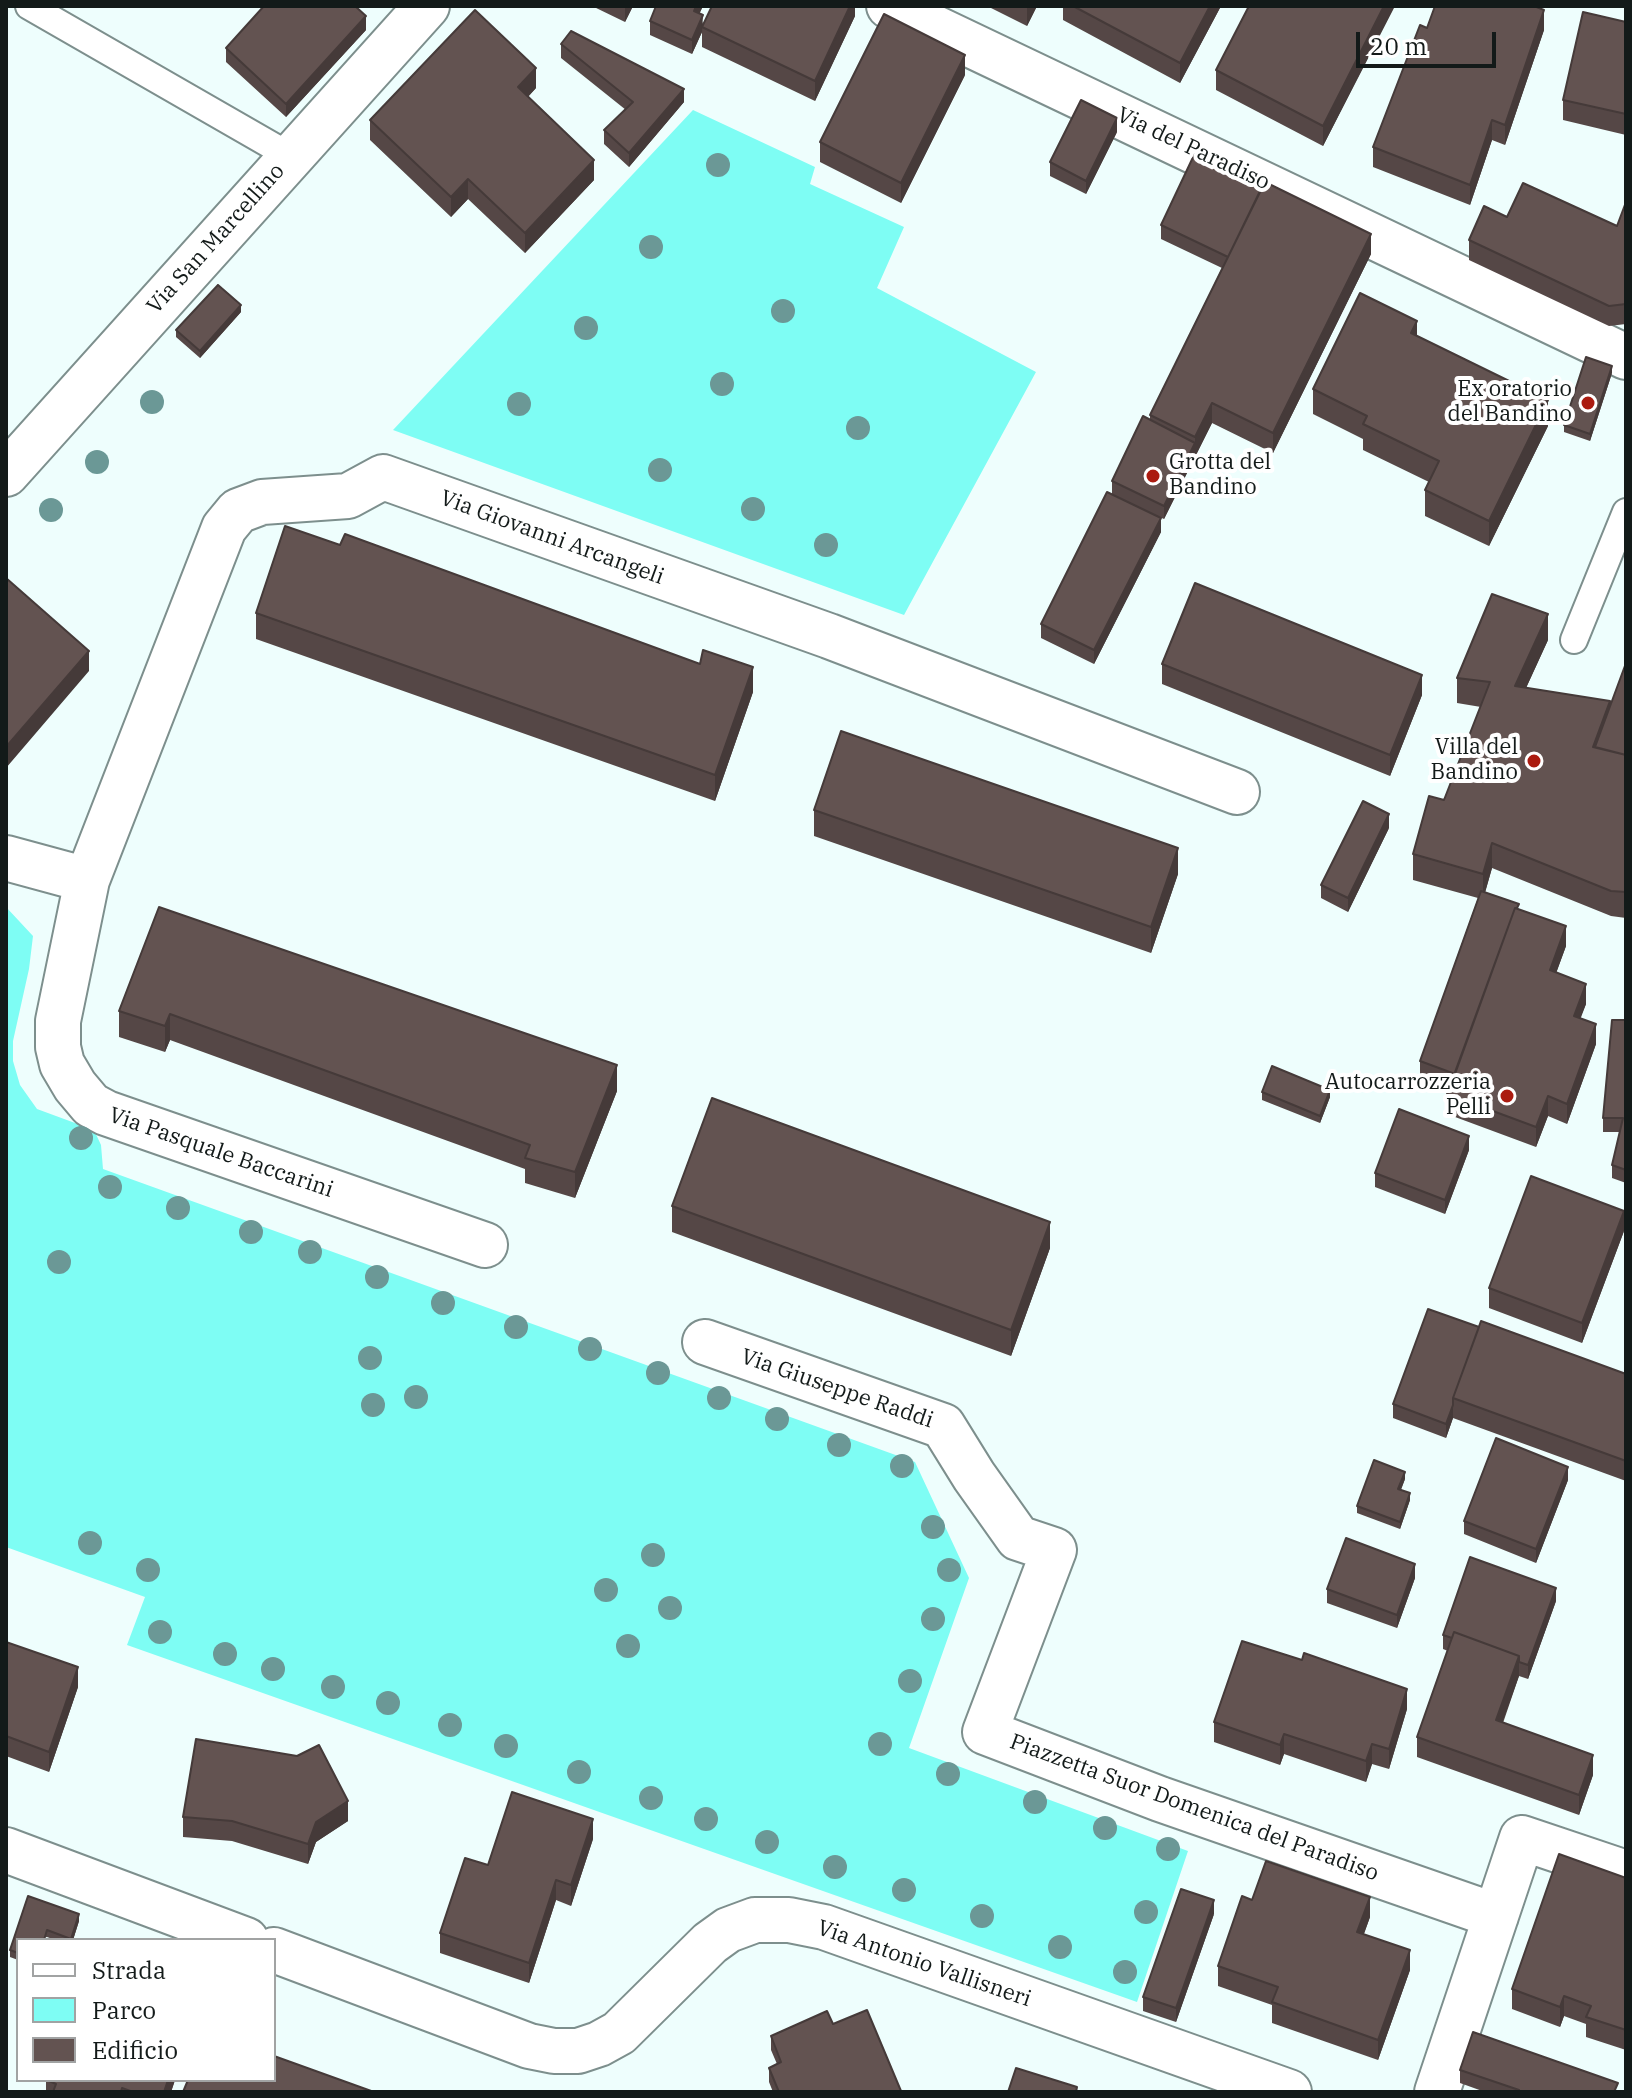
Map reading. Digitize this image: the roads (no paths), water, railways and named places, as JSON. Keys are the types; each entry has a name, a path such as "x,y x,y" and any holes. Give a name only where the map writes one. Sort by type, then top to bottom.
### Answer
{"street":[{"name":"Via San Marcellino","path":"6,474 427,6"},
{"name":"Via del Paradiso","path":"889,6 1626,357"},
{"name":"Via Giovanni Arcangeli","path":"87,880 224,528 238,511 262,502 348,496 383,477 829,636 1237,792"},
{"path":"6,858 87,880"},
{"name":"Via Pasquale Baccarini","path":"87,880 58,1021 58,1047 62,1064 91,1105 106,1113 485,1245"},
{"name":"Via Giuseppe Raddi","path":"705,1342 943,1426 1018,1538 1054,1550"},
{"name":"Piazzetta Suor Domenica del Paradiso","path":"1054,1550 985,1732 1160,1799 1496,1916"},
{"path":"1437,2092 1522,1838 1626,1873"},
{"path":"6,1850 241,1938"},
{"name":"Via Antonio Vallisneri","path":"276,1951 529,2046 554,2051 578,2051 619,2033 710,1943 728,1930 755,1920 789,1920 824,1927 1289,2092"}],"lane":[{"path":"29,6 290,156"},
{"path":"1574,640 1626,512"}],"place":[{"name":"Ex oratorio del Bandino","path":"1588,403"},
{"name":"Grotta del Bandino","path":"1153,476"},
{"name":"Villa del Bandino","path":"1534,761"},
{"name":"Autocarrozzeria Pelli","path":"1507,1096"}]}
